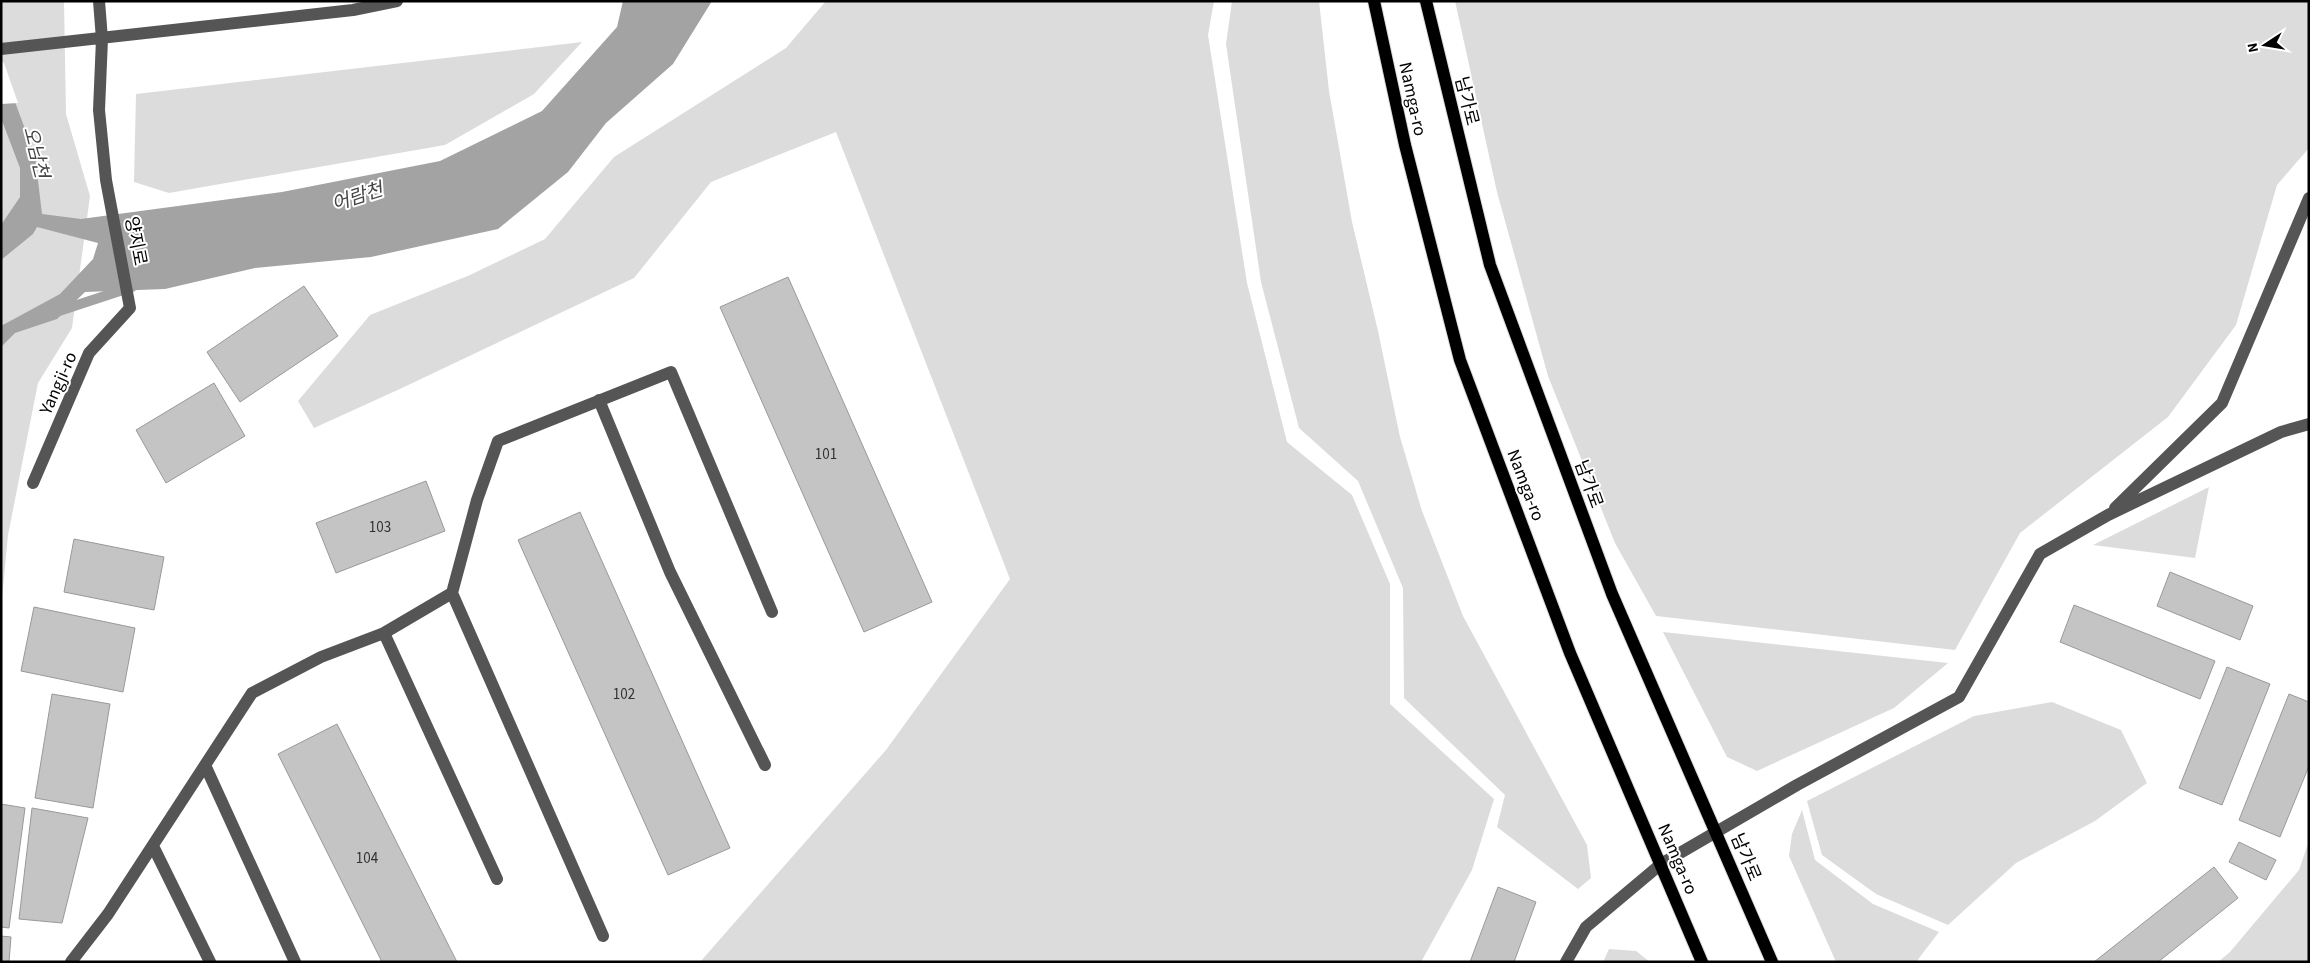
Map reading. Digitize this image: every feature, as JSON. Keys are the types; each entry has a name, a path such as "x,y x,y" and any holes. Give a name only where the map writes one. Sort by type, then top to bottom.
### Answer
{"main road":[{"name":"Namga-ro","path":"1374,1 1405,145 1460,360 1570,653 1702,962"},
{"name":"남가로","path":"1426,1 1490,265 1612,594 1772,962"}],"street":[{"path":"99,1 102,39"},
{"path":"1,49 353,10 397,1"},
{"name":"양지로","path":"102,39 98,110 106,180 130,308"},
{"path":"2108,516 2222,403 2309,198"},
{"name":"Yangji-ro","path":"33,483 90,353 130,308"},
{"path":"603,936 452,593 477,500 498,441 671,372 772,612"},
{"path":"600,400 670,572 765,765"},
{"path":"1566,962 1586,927 1661,864 1797,785 1959,697 2040,554 2108,516 2281,432 2309,424"},
{"path":"71,962 108,914 252,693 321,657 384,633 452,593"},
{"path":"384,633 497,879"},
{"path":"205,765 295,962"},
{"path":"153,846 210,962"}],"shaded area":[{"path":"1,1 64,1 66,114 90,196 72,328 38,383 8,535 1,608"},
{"path":"826,1 1214,1 1208,35 1247,283 1287,442 1352,495 1390,584 1390,704 1494,799 1472,870 1421,962 700,962 886,750 1010,579 836,132 711,182 634,278 314,428 298,401 370,315 470,275 545,239 614,157 786,48"},
{"path":"1232,1 1319,1 1329,91 1352,222 1378,331 1400,437 1422,511 1463,616 1587,845 1591,878 1578,889 1497,827 1505,795 1404,698 1403,588 1358,481 1299,428 1261,282 1226,44"},
{"path":"1455,1 2309,1 2309,148 2277,185 2236,325 2168,417 2020,533 1955,650 1656,616 1615,543 1548,376 1497,192"},
{"path":"582,42 534,94 445,145 169,193 134,182 136,94"},
{"path":"2209,487 2195,558 2093,545"},
{"path":"1663,632 1948,663 1894,708 1757,771 1727,757"},
{"path":"2052,702 2121,730 2147,783 2095,821 2016,863 1948,925 1876,894 1822,855 1807,801 1974,716"},
{"path":"1802,810 1815,860 1873,904 1939,932 1916,962 1836,962 1789,856 1792,834"},
{"path":"2309,841 2309,962 2218,962 2230,952 2299,870"},
{"path":"1609,949 1636,951 1650,962 1603,962"}],"water":[{"path":"623,1 712,1 673,64 606,123 568,172 498,229 371,257 255,268 165,289 85,292 57,319 15,333 1,347 1,326 60,294 93,259 98,243 37,227 33,234 1,260 1,225 20,197 20,168 1,118 1,64 35,156 42,214 81,219 282,192 440,161 542,111 617,27"}],"pier":[{"path":"1,61 4,63 18,103 1,104"}],"building":[{"path":"788,277 932,602 864,632 720,307"},
{"path":"304,286 338,336 240,402 207,352"},
{"path":"214,383 245,436 166,483 136,430"},
{"path":"426,481 445,531 336,573 316,523"},
{"path":"580,512 730,848 668,875 518,540"},
{"path":"74,539 164,557 154,610 64,592"},
{"path":"2170,572 2253,606 2240,640 2157,606"},
{"path":"2074,605 2215,661 2200,699 2060,642"},
{"path":"34,607 135,628 123,692 21,671"},
{"path":"2227,667 2270,684 2222,805 2179,788"},
{"path":"52,694 110,704 93,808 35,798"},
{"path":"2289,694 2309,702 2309,766 2280,837 2239,820"},
{"path":"337,724 457,962 382,962 278,754"},
{"path":"1,804 25,808 9,928 1,927"},
{"path":"32,808 88,818 62,923 19,919"},
{"path":"2239,842 2276,860 2266,880 2229,862"},
{"path":"2214,867 2238,898 2158,962 2094,962"},
{"path":"1498,887 1536,902 1514,962 1470,962"},
{"path":"1,936 11,937 9,962 1,962"}],"waterway":[{"name":"어람천","path":"56,312 132,287"}],"water label":[{"name":"오남천","path":"37,152"}]}
